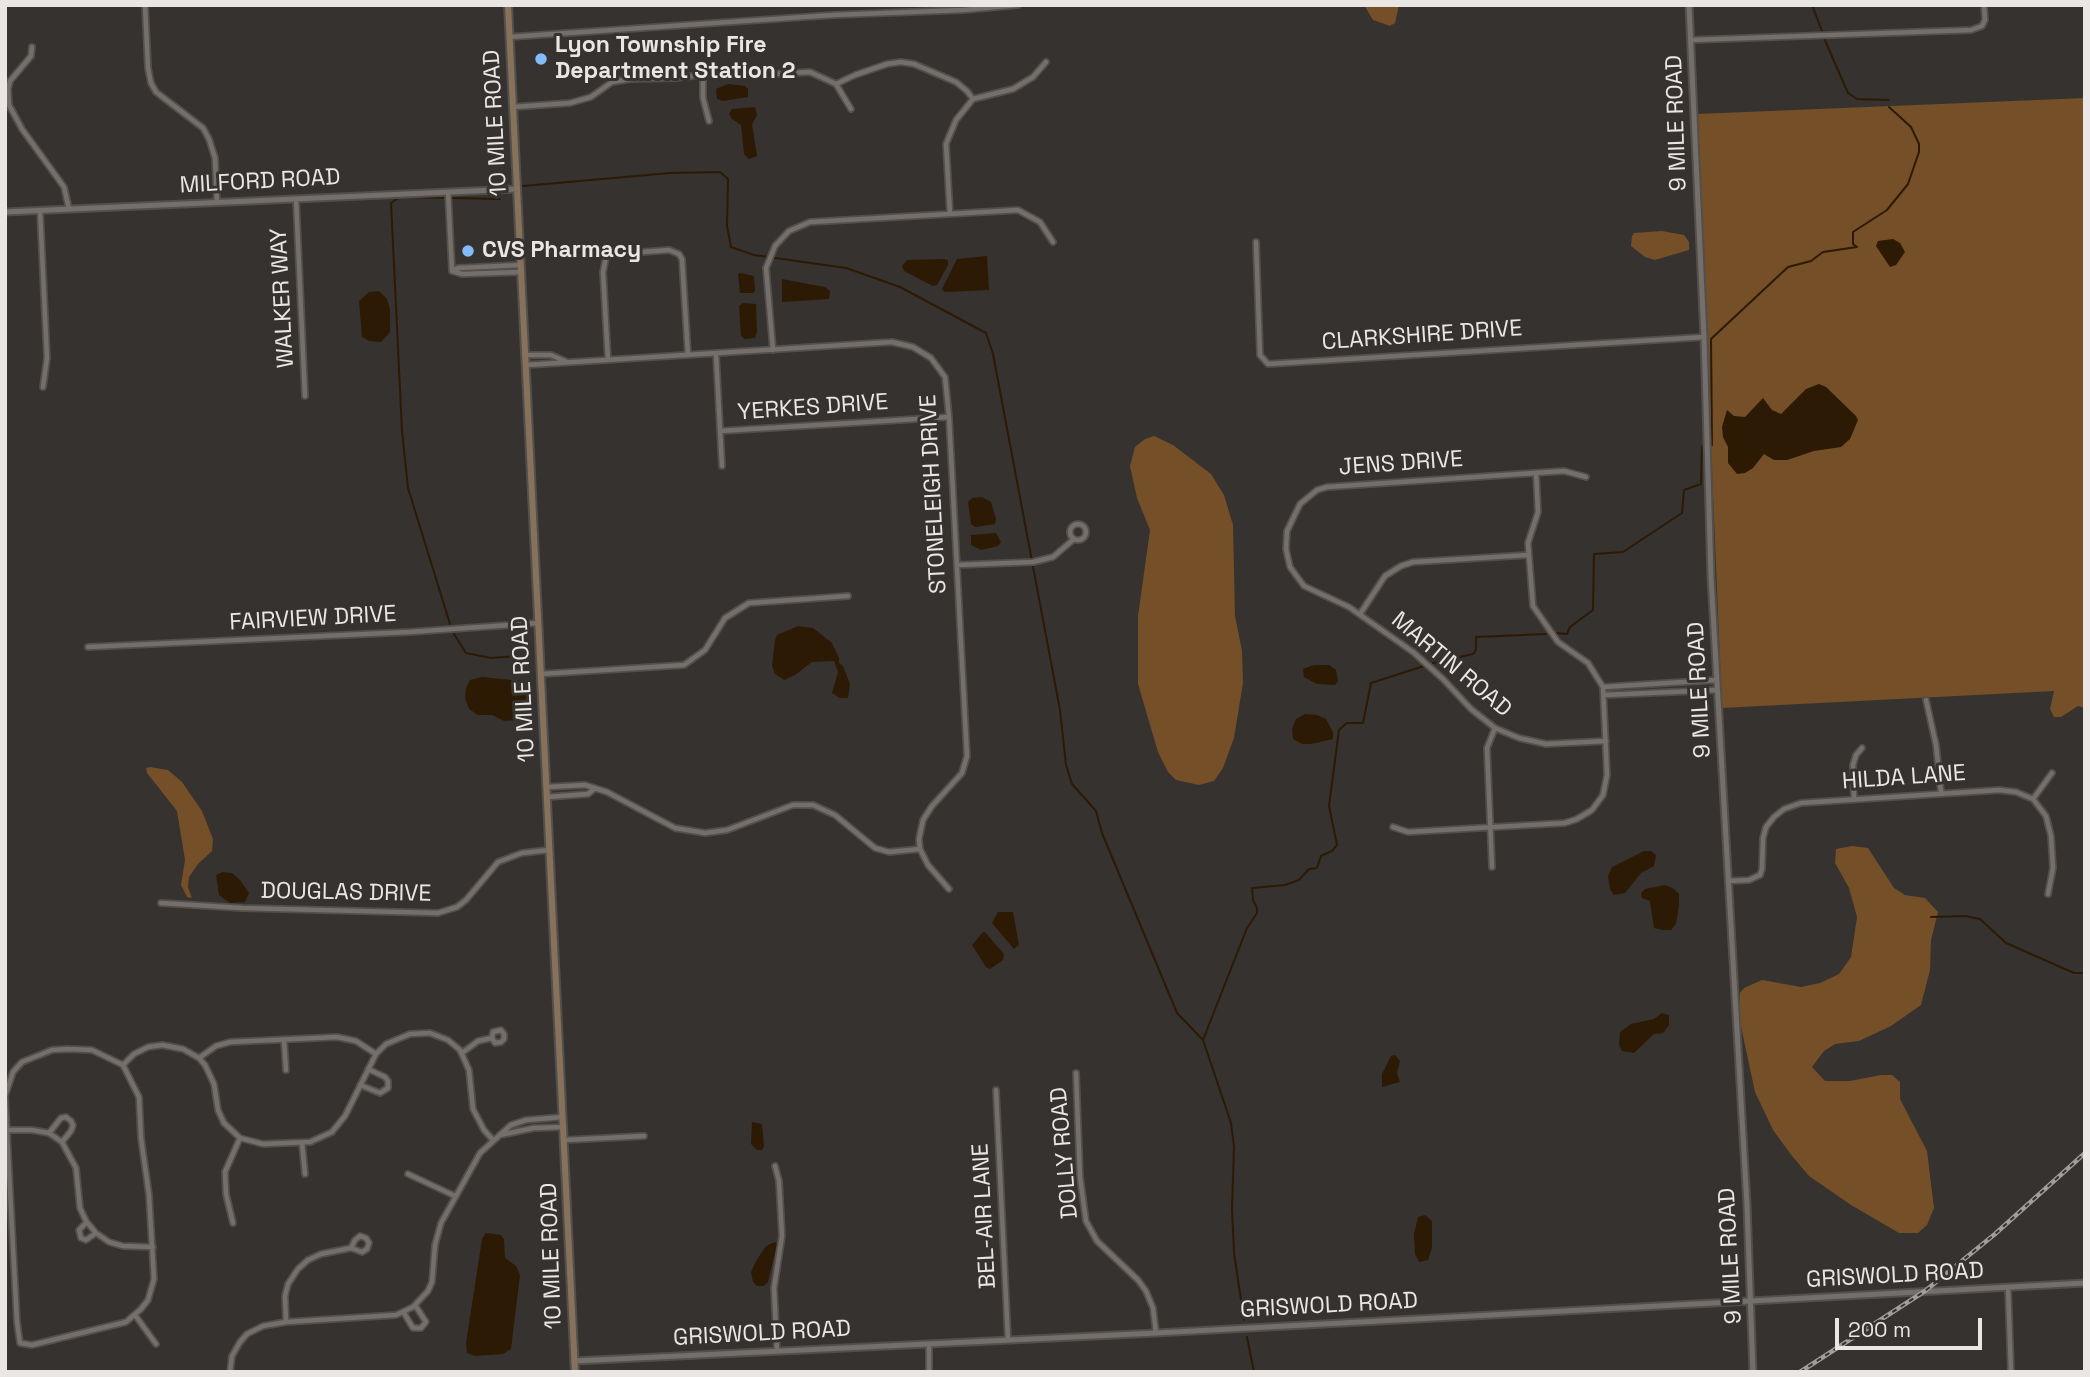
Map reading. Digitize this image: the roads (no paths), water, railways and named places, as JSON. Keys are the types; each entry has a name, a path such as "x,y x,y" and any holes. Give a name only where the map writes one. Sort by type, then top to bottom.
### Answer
{"main road":[{"name":"10 MILE ROAD","path":"508,5 575,1372"}],"street":[{"path":"145,5 151,83 156,92 195,122 209,138 215,158 217,202"},
{"path":"509,37 1018,5"},
{"name":"9 MILE ROAD","path":"1689,5 1716,680 1754,1372"},
{"path":"1691,40 1971,30 1982,26 1985,20 1984,5"},
{"path":"32,47 31,56 10,81 9,105 22,129 64,187 69,209"},
{"path":"836,84 887,64 901,62 914,64 956,82 973,99"},
{"path":"950,214 946,144 956,120 973,99 1013,89 1033,77 1046,62"},
{"path":"513,107 570,103 591,97 612,82 630,79 703,76 727,72 754,75 810,72 836,84 850,109"},
{"path":"703,76 703,98 709,121"},
{"name":"MILFORD ROAD","path":"5,212 517,189"},
{"path":"448,191 452,271 462,274 521,269"},
{"name":"WALKER WAY","path":"296,198 305,396"},
{"path":"40,210 47,358 43,387"},
{"path":"773,350 766,268 775,246 789,231 810,222 1018,210 1040,222 1054,242"},
{"name":"CLARKSHIRE DRIVE","path":"1256,242 1260,355 1268,364 1704,337"},
{"path":"608,360 603,272 606,257 656,251 674,251 682,259 688,355"},
{"name":"STONELEIGH DRIVE","path":"526,365 892,342 913,347 931,358 945,377 949,417 967,756 962,773 923,820 920,849"},
{"path":"716,354 722,467"},
{"name":"STONELEIGH DRIVE","path":"525,355 551,355 568,362"},
{"name":"YERKES DRIVE","path":"720,431 949,417"},
{"name":"JENS DRIVE","path":"1360,614 1304,586 1290,567 1286,549 1287,531 1294,513 1309,496 1327,487 1338,486 1564,471 1586,477"},
{"path":"1393,827 1408,832 1565,823 1592,810 1603,795 1608,775 1603,687 1588,663 1558,642 1537,615 1531,597 1528,543 1538,512 1536,473"},
{"path":"957,565 1034,562 1053,557 1074,538"},
{"path":"1360,614 1385,576 1401,566 1413,562 1528,555"},
{"path":"541,674 684,665 705,650 725,618 748,603 848,596"},
{"name":"MARTIN ROAD","path":"1360,614 1413,652 1471,709 1495,728 1519,738 1546,744 1606,741"},
{"name":"FAIRVIEW DRIVE","path":"88,647 539,623"},
{"path":"1603,687 1716,680"},
{"path":"1604,695 1717,690"},
{"path":"1926,700 1936,744 1941,792"},
{"path":"1492,867 1487,748 1495,728"},
{"path":"1854,799 1853,765 1862,748"},
{"path":"2048,894 2053,868 2049,825 2040,806 2033,799 2052,773"},
{"path":"547,787 585,785 607,792 675,828 705,833 727,830 793,805 813,805 835,815 875,848 889,852 920,849 928,865 949,889"},
{"path":"547,797 588,794 594,789"},
{"name":"HILDA LANE","path":"1728,881 1753,879 1760,875 1766,827 1784,809 1801,803 1999,790 2016,792 2033,799"},
{"name":"DOUGLAS DRIVE","path":"161,903 438,914 467,900 498,862 522,853 550,850"},
{"path":"123,1065 134,1054 148,1047 177,1047 199,1058 214,1084 218,1110 224,1123 240,1138 263,1144 302,1143 332,1132 345,1116 376,1054 386,1044 410,1034 430,1033 448,1040 462,1053 469,1070 473,1109 484,1130 493,1140"},
{"path":"199,1058 216,1046 230,1042 337,1037 356,1041 376,1054"},
{"path":"462,1053 478,1041 492,1038"},
{"path":"284,1040 286,1070"},
{"path":"52,1050 92,1050 123,1065 139,1097 153,1247 152,1290 148,1300 126,1322 32,1345 20,1343 6,1130 5,1097 8,1085 13,1072 22,1062 52,1050"},
{"path":"360,1085 380,1093 388,1088 385,1077 368,1069"},
{"name":"DOLLY ROAD","path":"1076,1073 1080,1177 1086,1221 1097,1241 1146,1291 1153,1308 1156,1333"},
{"name":"BEL-AIR LANE","path":"996,1090 1008,1340"},
{"path":"50,1133 61,1118 66,1117 73,1125 62,1142"},
{"path":"230,1372 232,1356 247,1334 263,1326 286,1322 385,1317 404,1313 415,1305 428,1291 432,1282 438,1234 473,1163 493,1140 511,1125 526,1120 564,1117"},
{"path":"499,1135 525,1129 564,1127"},
{"path":"6,1130 50,1133 62,1142 76,1168 80,1208 96,1233 123,1246 153,1247"},
{"path":"565,1140 644,1136"},
{"path":"233,1223 226,1194 225,1172 240,1138"},
{"path":"302,1143 305,1174"},
{"path":"775,1166 779,1181 782,1236 774,1288 777,1351"},
{"path":"408,1174 455,1196"},
{"path":"87,1222 79,1230 81,1238 86,1240 96,1233"},
{"path":"286,1322 286,1290 298,1269 321,1254 351,1248"},
{"name":"GRISWOLD ROAD","path":"574,1360 1156,1333 2085,1283"},
{"path":"2008,1287 2011,1372"},
{"path":"404,1313 413,1328 421,1328 426,1322 415,1305"},
{"path":"135,1315 156,1344"},
{"path":"929,1344 929,1372"}],"waterway":[{"path":"1812,5 1822,31"},
{"path":"1824,38 1848,93 1857,99 1889,100"},
{"path":"1712,445 1711,339 1788,267 1811,261 1823,252 1857,247 1853,244 1853,232 1887,210 1908,184 1919,152 1919,144 1911,127 1889,107"},
{"path":"523,186 670,173 720,172 728,179 727,226 731,247 754,255 846,268 900,287 986,333 993,354 1060,710 1066,765 1072,784 1096,811 1102,833 1177,1013 1203,1040 1231,1123 1234,1147 1234,1253 1244,1320"},
{"path":"401,196 391,203 402,431 408,488 450,624"},
{"path":"407,197 500,199"},
{"path":"1555,633 1567,634 1570,627 1593,610 1594,554 1623,552 1682,513 1684,490 1701,484 1702,446"},
{"path":"454,634 466,653 491,658 529,655"},
{"path":"1433,663 1473,654 1476,650 1476,637 1546,634"},
{"path":"1203,1040 1247,928 1257,913 1252,888 1285,885 1299,880 1309,869 1317,868 1321,856 1332,851 1337,845 1329,806 1339,730 1347,723 1363,723 1371,683 1424,666"},
{"path":"1931,917 1965,916 1980,919 2006,943 2074,973 2085,973"},
{"path":"1247,1337 1254,1372"}],"railway":[{"path":"1800,1372 1925,1291 1995,1234 2085,1153"}],"place":[{"name":"Lyon Township Fire Department Station 2","path":"541,59"},
{"name":"CVS Pharmacy","path":"468,251"}]}
